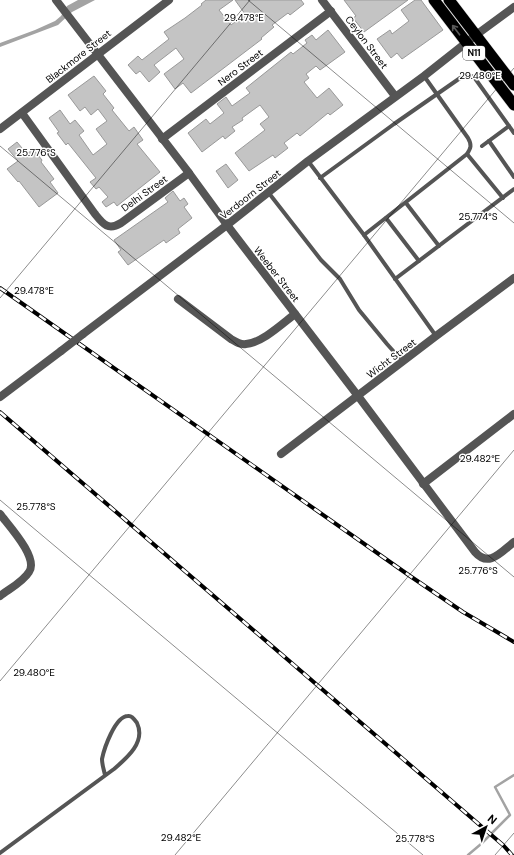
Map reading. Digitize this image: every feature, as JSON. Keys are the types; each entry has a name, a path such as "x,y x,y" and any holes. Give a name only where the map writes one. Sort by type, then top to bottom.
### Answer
{"highway":[{"name":"N11","path":"434,0 514,105"},
{"name":"N11","path":"449,0 514,85"}],"street":[{"name":"Blackmore Street","path":"0,129 97,53 169,0"},
{"name":"Ceylon Street","path":"322,0 395,96"},
{"name":"Weeber Street","path":"58,3 189,173 475,552 483,559 488,559 494,557 514,542"},
{"name":"Verdoorn Street","path":"0,397 227,225 308,161 424,76 514,7"},
{"name":"Nero Street","path":"162,139 331,11"},
{"name":"Delhi Street","path":"22,113 95,214 106,226 113,227 121,223 189,173"},
{"name":"Wicht Street","path":"281,454 514,278"},
{"path":"178,299 239,344 252,343 259,340 295,314"},
{"path":"423,484 514,414"},
{"path":"0,514 27,550 31,564 30,571 26,576 0,596"}],"lane":[{"path":"320,178 394,124 463,76 467,75 474,77 514,133"},
{"path":"364,235 467,154 471,149 470,142 424,76"},
{"path":"482,146 509,126"},
{"path":"489,141 514,177"},
{"path":"467,154 503,198"},
{"path":"308,161 364,235 436,336"},
{"path":"395,279 514,189"},
{"path":"268,192 321,260 340,279 359,310 395,353 404,360"},
{"path":"406,203 439,246"},
{"path":"386,218 419,261"},
{"path":"0,853 105,775 128,757 138,742 139,733 138,724 130,716 123,717 119,720 108,741 102,760 105,775"}],"shaded area":[{"path":"78,0 95,0 72,12 58,25 0,47 0,43 55,21 61,16 67,6"}],"building":[{"path":"206,0 233,0 219,10 231,25 245,14 235,0 301,0 304,4 290,15 288,13 272,25 274,27 261,38 262,39 191,93 183,83 175,89 164,74 184,59 176,48 154,65 160,72 149,82 140,71 136,74 128,65 138,56 142,60 169,39 164,32 185,18"},
{"path":"344,0 408,0 364,32 353,18 356,16"},
{"path":"415,0 421,0 443,30 402,59 397,53 391,58 377,39 390,30 392,34 409,21 401,10"},
{"path":"328,30 345,52 320,70 316,66 306,74 309,78 304,82 317,98 329,88 343,105 330,115 328,113 300,136 297,133 284,143 288,148 275,158 273,155 249,171 235,153 265,130 260,124 269,117 260,105 242,118 243,120 232,127 235,131 225,139 223,136 202,152 188,133 206,119 210,124 224,113 217,104 226,97 232,106 250,93 246,88 291,52 293,54 307,43 305,40 312,35 316,40"},
{"path":"94,76 106,91 103,94 114,108 112,110 129,131 134,127 143,140 137,144 160,172 117,206 114,202 106,207 102,202 108,197 99,187 96,189 90,182 96,178 68,143 66,145 57,133 59,132 49,118 60,110 70,124 75,120 84,131 79,135 93,155 107,144 96,129 107,121 98,109 91,115 85,107 80,111 68,95"},
{"path":"17,142 27,154 33,149 54,179 50,182 58,193 39,207 19,181 18,182 7,169 18,161 8,149"},
{"path":"226,164 238,180 228,188 216,171"},
{"path":"173,191 180,201 184,198 188,204 184,207 192,218 178,229 180,233 166,243 164,240 128,265 118,252 121,250 114,240 168,202 165,198"}],"waterway":[{"path":"468,855 510,815 495,787 514,775"}],"railway":[{"path":"0,288 410,576 463,612 514,642"},
{"path":"0,412 503,845 512,855"}]}
